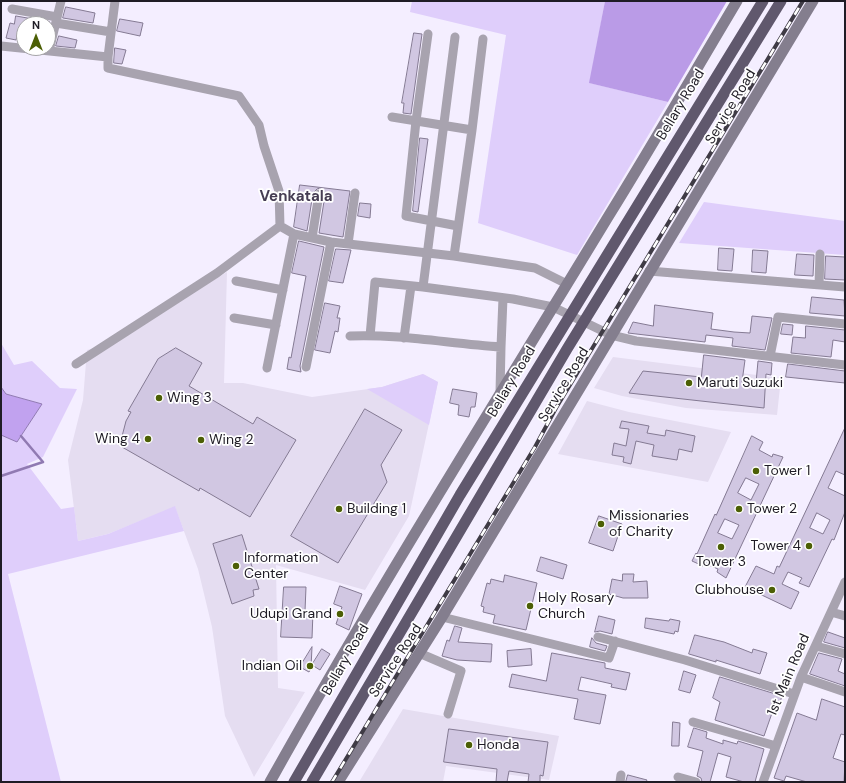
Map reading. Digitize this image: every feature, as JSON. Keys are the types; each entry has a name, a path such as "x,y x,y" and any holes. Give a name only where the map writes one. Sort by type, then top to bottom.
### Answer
{"highway":[{"name":"Bellary Road","path":"294,782 460,495 763,1"},
{"path":"312,782 567,349 781,1"}],"main road":[{"path":"270,782 316,698 737,1"},
{"name":"Service Road","path":"338,782 442,617 813,1"}],"street":[{"path":"56,24 61,1"},
{"path":"115,1 108,68 239,96 259,125 264,146 279,191 280,226"},
{"path":"12,9 111,32"},
{"path":"428,34 416,121 406,216 458,226"},
{"path":"423,287 445,126 455,37"},
{"path":"454,256 472,130 482,39"},
{"path":"1,46 16,48"},
{"path":"56,52 108,57"},
{"path":"392,117 472,130"},
{"path":"348,244 355,193"},
{"path":"312,238 319,194"},
{"path":"280,226 294,234 331,242 454,256 535,268 567,284"},
{"path":"76,364 217,273 280,226"},
{"path":"267,368 294,234"},
{"path":"306,367 331,242"},
{"path":"819,285 820,254"},
{"path":"649,272 845,287"},
{"path":"236,281 283,290"},
{"path":"370,336 375,282 503,298 553,307 611,335 636,341 845,365"},
{"path":"404,338 411,286"},
{"path":"500,393 503,298"},
{"path":"770,356 778,317 845,324"},
{"path":"234,318 276,325"},
{"path":"350,336 404,338 501,348"},
{"name":"1st Main Road","path":"763,782 800,677 845,582"},
{"path":"831,612 845,616"},
{"path":"442,617 609,658 615,641"},
{"path":"598,637 685,660 794,694"},
{"path":"816,646 845,654"},
{"path":"419,653 461,670 448,714"},
{"path":"800,677 845,692"},
{"path":"693,722 776,746"},
{"path":"678,777 696,782"}],"shaded area":[{"path":"412,1 605,1 590,83 668,102 577,255 478,223 506,35 410,12"},
{"path":"605,1 727,1 668,102 589,83"},
{"path":"704,202 845,221 845,255 679,243"},
{"path":"227,272 224,383 243,383 312,397 382,387 423,374 438,382 409,516 365,590 276,565 278,688 305,692 254,777 225,716 212,627 198,569 175,507 108,534 78,541 68,460 83,400 87,350 106,345"},
{"path":"1,343 14,365 32,361 60,388 77,389 43,457 27,464 61,509 74,507 78,541 108,534 175,506 184,531 8,574 61,782 1,782 1,435 17,442 42,404 6,394 1,387"},
{"name":"Maruti Suzuki","path":"613,357 781,378 777,415 686,408 622,396 594,388"},
{"path":"423,374 438,382 429,425 367,389 382,387"},
{"path":"1,387 6,394 42,404 17,442 1,435"},
{"path":"587,401 629,412 731,432 708,482 558,454"},
{"name":"Honda","path":"403,709 559,736 549,780 446,766 443,782 359,782"}],"building":[{"path":"66,7 95,13 93,23 63,18"},
{"path":"16,16 16,40 6,38 10,23 14,24"},
{"path":"120,19 143,23 140,36 117,31"},
{"path":"414,33 422,34 411,114 403,113 404,103 402,103"},
{"path":"59,36 77,40 75,48 56,46"},
{"path":"115,48 126,50 122,64 114,63"},
{"path":"420,138 428,139 418,212 413,211"},
{"path":"300,185 350,191 343,237 319,233 325,195 320,188 313,193 307,231 294,227"},
{"path":"360,203 371,204 370,218 358,216"},
{"path":"299,241 324,247 300,366 301,372 287,369 289,357 291,358 306,276 292,273"},
{"path":"719,248 734,249 732,271 718,270"},
{"path":"336,249 351,250 343,283 329,281"},
{"path":"753,250 768,251 766,273 752,272"},
{"path":"797,254 814,255 813,276 795,275"},
{"path":"826,256 845,257 845,280 825,279"},
{"path":"812,297 844,300 845,316 810,313"},
{"path":"325,303 340,306 337,318 340,318 338,332 335,331 330,353 315,350"},
{"path":"655,305 713,313 711,329 734,332 750,333 752,316 772,318 765,350 732,346 733,338 706,335 705,342 628,333 633,322 653,326"},
{"path":"783,324 793,325 792,335 781,334"},
{"path":"806,326 845,330 845,342 833,340 831,357 791,353 793,337 805,338"},
{"path":"176,348 202,363 189,386 253,424 257,417 296,440 250,517 200,488 199,491 122,447 120,444 126,421 131,412 128,411 158,359"},
{"path":"704,355 745,360 742,382 756,383 758,361 772,363 771,375 766,374 764,408 629,393 643,371 701,377"},
{"path":"788,364 845,371 845,383 786,377"},
{"path":"453,389 477,393 475,407 471,407 469,417 458,415 459,405 450,403"},
{"name":"Building 1","path":"365,409 402,430 381,465 387,482 338,563 291,536"},
{"path":"622,421 649,426 647,433 665,436 666,430 695,436 692,452 679,449 677,460 652,456 654,445 636,441 631,464 623,462 624,457 612,455 614,443 626,446 629,429 620,428"},
{"path":"845,428 845,475 836,471 828,488 845,496 845,512 834,540 832,539 809,587 799,583 802,578 788,572 782,584 799,592 791,609 745,587 756,566 774,574 777,566 779,567","holes":["817,513 830,520 823,534 810,528"]},
{"path":"752,436 763,442 759,450 772,457 773,454 783,457 726,578 717,572 718,569 704,563 703,566 692,561 696,553 697,554 715,514 716,515","holes":["746,478 759,484 751,500 738,493","725,519 739,525 732,539 718,533"]},
{"path":"599,516 622,524 613,551 589,543"},
{"name":"Information Center","path":"242,535 259,589 253,590 254,596 232,604 213,544"},
{"path":"541,557 567,565 563,579 537,571"},
{"path":"623,574 634,574 633,582 647,581 648,598 623,598 609,594 612,579 622,581"},
{"path":"505,575 537,583 526,630 493,623 495,615 483,612 484,607 481,606 487,583 490,584 491,579 503,582"},
{"path":"340,586 362,594 349,630 336,624 342,607 334,604"},
{"path":"284,587 306,587 305,611 313,612 312,638 281,637"},
{"path":"599,616 615,620 612,634 600,631 595,632"},
{"path":"646,618 680,621 678,632 675,631 674,634 645,628"},
{"path":"455,626 462,628 458,642 492,644 491,662 457,660 442,656 447,640 449,641"},
{"path":"828,632 845,638 845,648 824,642"},
{"path":"695,635 724,642 752,653 753,649 767,653 760,674 716,660 716,662 689,654"},
{"path":"592,638 596,643 607,646 605,651 590,647"},
{"path":"312,647 311,668 309,672 300,667"},
{"path":"322,649 330,654 320,670 312,665"},
{"path":"531,649 532,665 508,667 507,651"},
{"path":"552,653 605,663 605,668 630,673 626,690 611,687 612,684 581,677 578,690 606,695 600,724 574,719 578,699 509,687 512,674 546,681"},
{"path":"819,653 842,659 838,671 845,674 845,686 810,674"},
{"path":"684,671 696,675 690,693 679,690"},
{"path":"720,677 782,696 776,714 772,713 764,736 715,720 720,702 713,698"},
{"path":"822,699 845,707 845,735 841,734 833,758 845,762 844,782 807,782 786,776 784,781 774,778 797,713 816,720"},
{"path":"673,722 680,723 679,746 672,746"},
{"path":"694,728 707,732 706,738 723,744 723,740 737,744 738,741 764,749 755,782 744,782 726,777 731,757 718,753 710,782 702,782 701,778 697,776 703,751 688,747"},
{"path":"449,729 548,742 543,776 540,775 540,782 528,782 529,774 509,771 507,782 496,782 497,769 444,762"},
{"path":"628,775 647,780 646,782 626,782"}],"waterway":[{"path":"1,476 43,462 21,436"}],"railway":[{"path":"332,782 535,447 556,408 803,1"}],"place":[{"name":"Maruti Suzuki","path":"689,383"},
{"name":"Wing 3","path":"159,398"},
{"name":"Wing 4","path":"148,439"},
{"name":"Wing 2","path":"201,440"},
{"name":"Tower 1","path":"756,471"},
{"name":"Building 1","path":"339,509"},
{"name":"Tower 2","path":"739,509"},
{"name":"Missionaries of Charity","path":"601,524"},
{"name":"Tower 4","path":"809,546"},
{"name":"Tower 3","path":"721,547"},
{"name":"Information Center","path":"236,566"},
{"name":"Clubhouse","path":"772,590"},
{"name":"Holy Rosary Church","path":"530,606"},
{"name":"Udupi Grand","path":"340,614"},
{"name":"Indian Oil","path":"310,666"},
{"name":"Honda","path":"469,745"}],"district":[{"name":"Venkatala","path":"296,197"}]}
